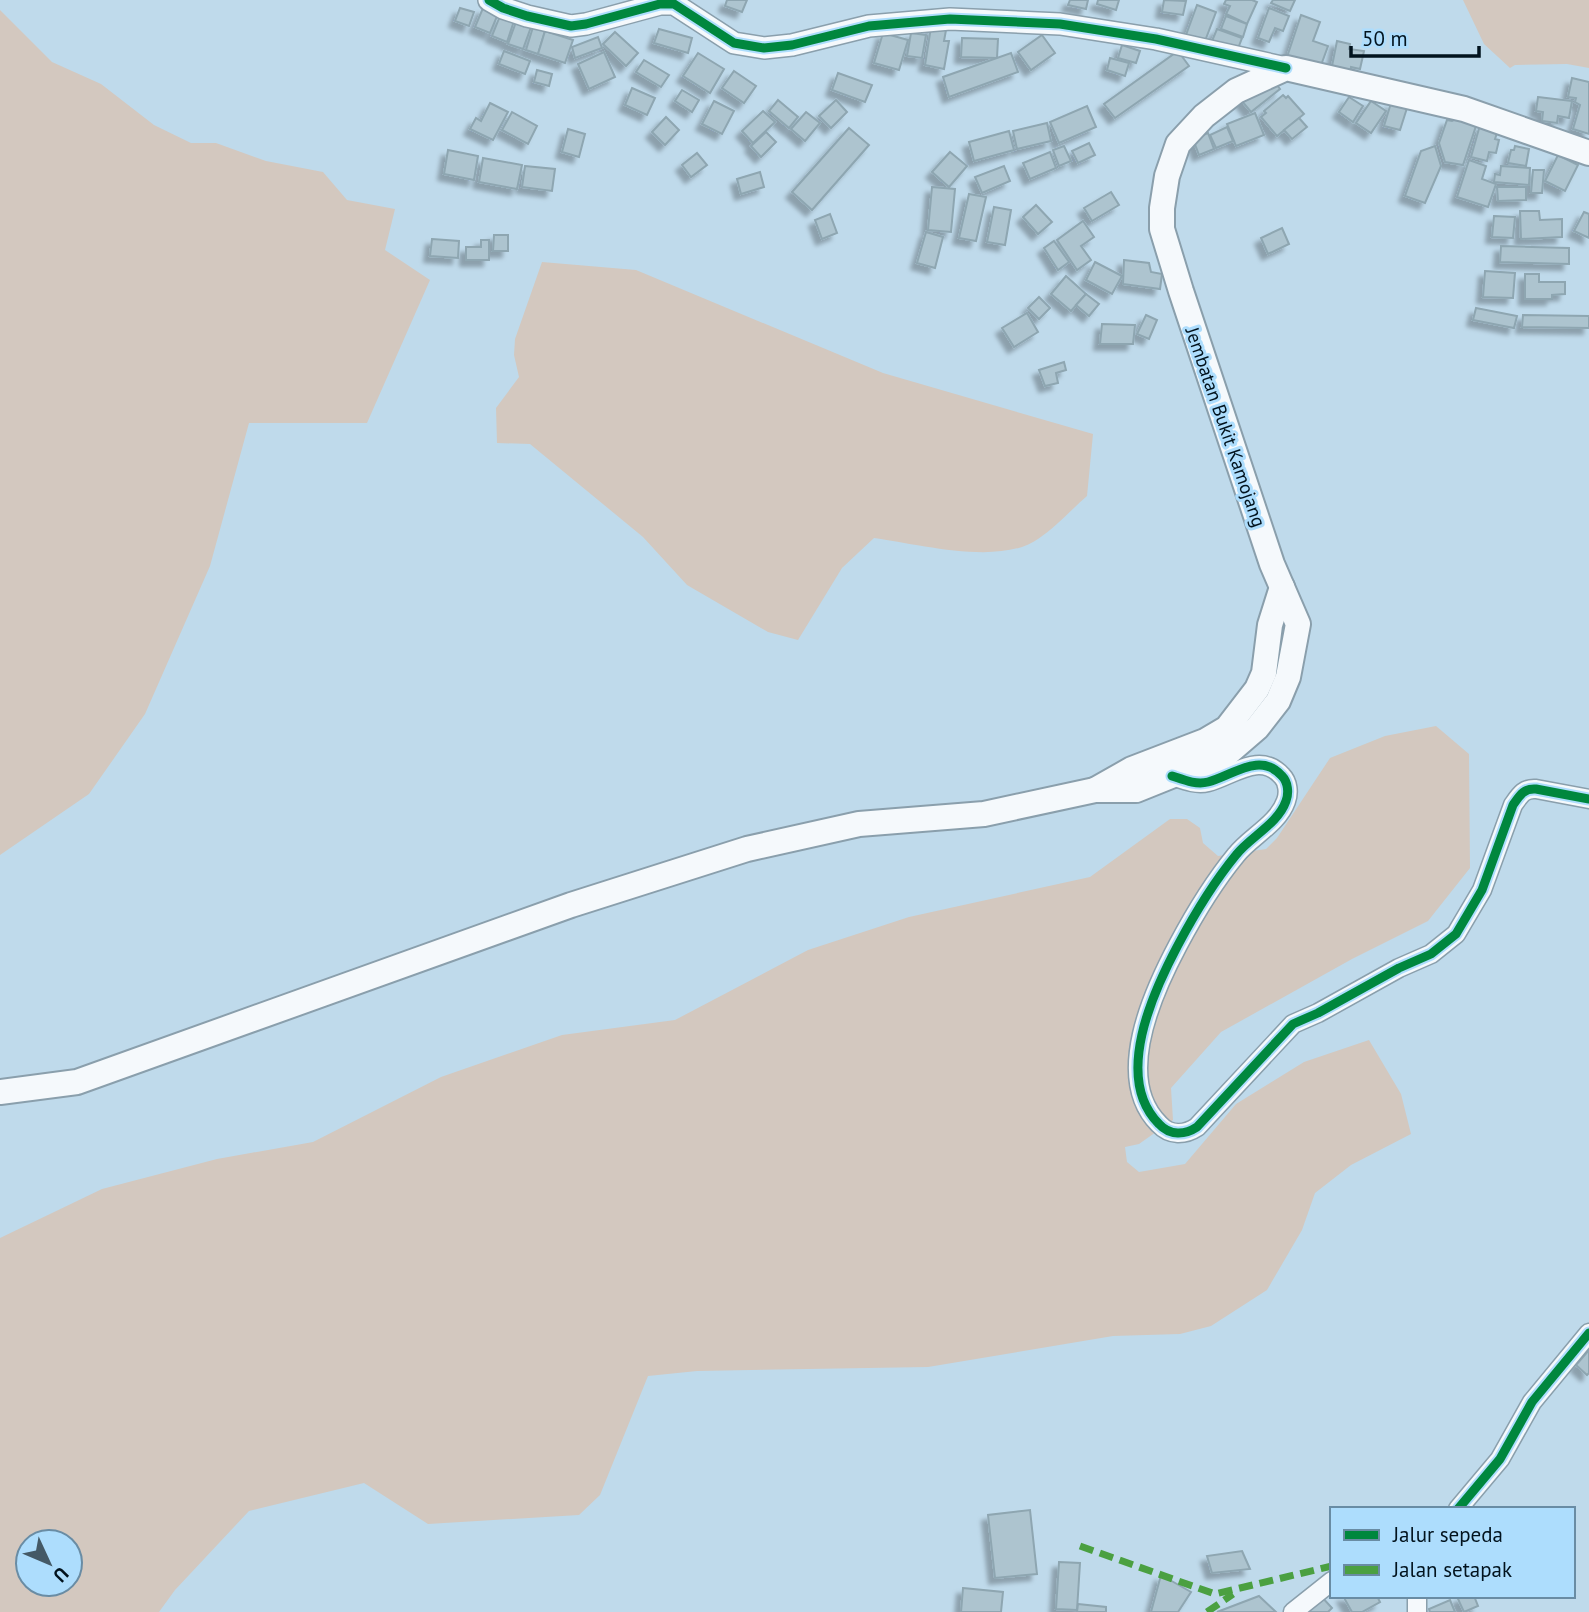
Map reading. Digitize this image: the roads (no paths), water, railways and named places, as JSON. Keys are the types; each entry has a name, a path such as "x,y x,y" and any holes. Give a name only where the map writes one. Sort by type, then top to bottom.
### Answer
{"main road":[{"path":"1286,68 1464,109 1589,153"},
{"name":"Jembatan Bukit Kamojang","path":"1095,790 1136,790 1228,753 1257,728 1278,701 1288,677 1298,624 1272,564 1181,291 1162,229 1161,208 1167,176 1178,145 1204,116 1236,91 1286,68"},
{"path":"0,1092 77,1082 571,905 747,849 859,824 984,814 1095,790 1132,769 1205,741 1227,728 1257,689 1264,673 1270,625 1282,587"}],"street":[{"path":"489,0 527,16 571,26 660,4 674,4 734,43 764,48 792,45 869,26 950,19 1059,24 1156,38 1286,68"},
{"path":"1172,776 1193,783 1209,782 1243,767 1262,766 1273,768 1283,776 1288,791 1278,815 1238,852 1209,889 1161,979 1144,1023 1138,1061 1141,1090 1151,1116 1161,1127 1175,1133 1187,1134 1197,1127 1293,1024 1431,954 1456,934 1482,890 1513,805 1521,793 1528,788 1589,799"},
{"path":"1460,1507 1500,1459 1532,1402 1589,1333"},
{"path":"1293,1612 1330,1583"}]}
